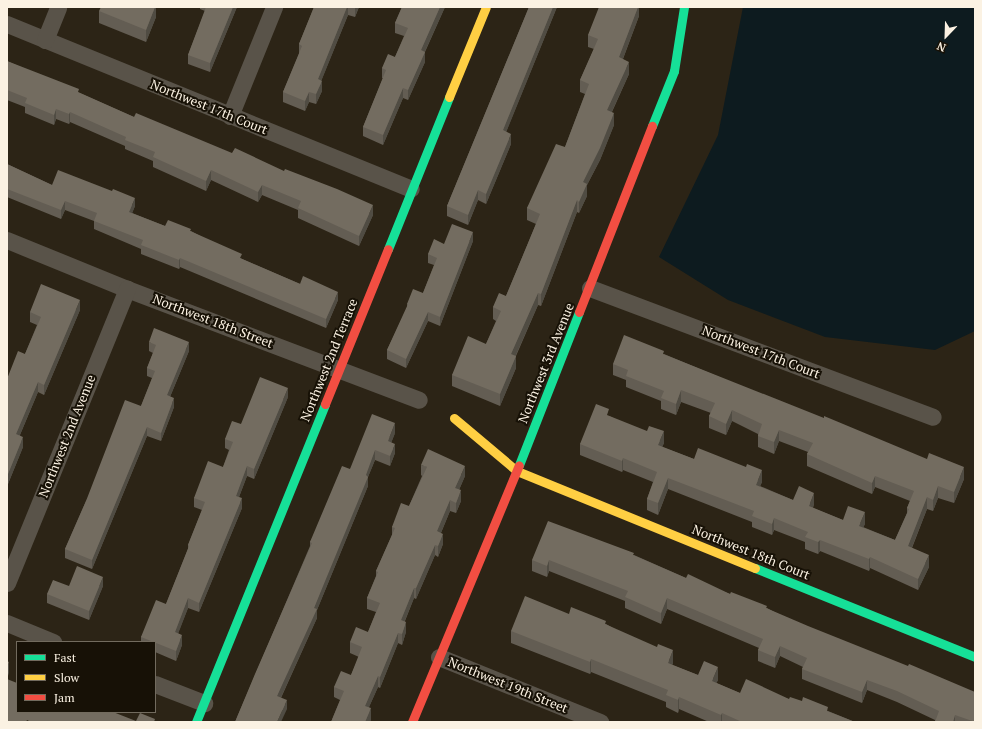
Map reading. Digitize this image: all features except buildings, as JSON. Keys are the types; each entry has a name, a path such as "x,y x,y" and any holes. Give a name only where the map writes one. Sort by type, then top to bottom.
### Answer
{"street":[{"path":"44,40 58,7"},
{"path":"230,116 274,7"},
{"name":"Northwest 2nd Terrace","path":"196,722 486,7"},
{"name":"Northwest 3rd Avenue","path":"412,722 517,471 674,71 684,7"},
{"name":"Northwest 17th Court","path":"7,24 411,189"},
{"name":"Northwest 18th Street","path":"7,240 127,288 419,400"},
{"name":"Northwest 2nd Avenue","path":"7,583 127,288"},
{"name":"Northwest 17th Court","path":"590,288 933,417"},
{"path":"454,418 517,471"},
{"name":"Northwest 18th Court","path":"517,471 975,657"},
{"path":"7,623 51,641"},
{"name":"Northwest 19th Street","path":"439,657 600,722"},
{"path":"156,684 204,703"}],"shaded area":[{"path":"743,7 975,7 975,331 935,350 825,337 728,300 659,257 718,135"}],"traffic: fast":[{"path":"652,126 674,71 684,7"},
{"path":"388,249 449,97"},
{"path":"519,465 579,312"},
{"path":"196,722 325,404"},
{"path":"755,568 975,657"}],"traffic: slow":[{"path":"449,97 486,7"},
{"path":"454,418 517,471 755,568"}],"traffic: jam":[{"path":"579,312 652,126"},
{"path":"325,404 388,249"},
{"path":"412,722 519,465"}]}
